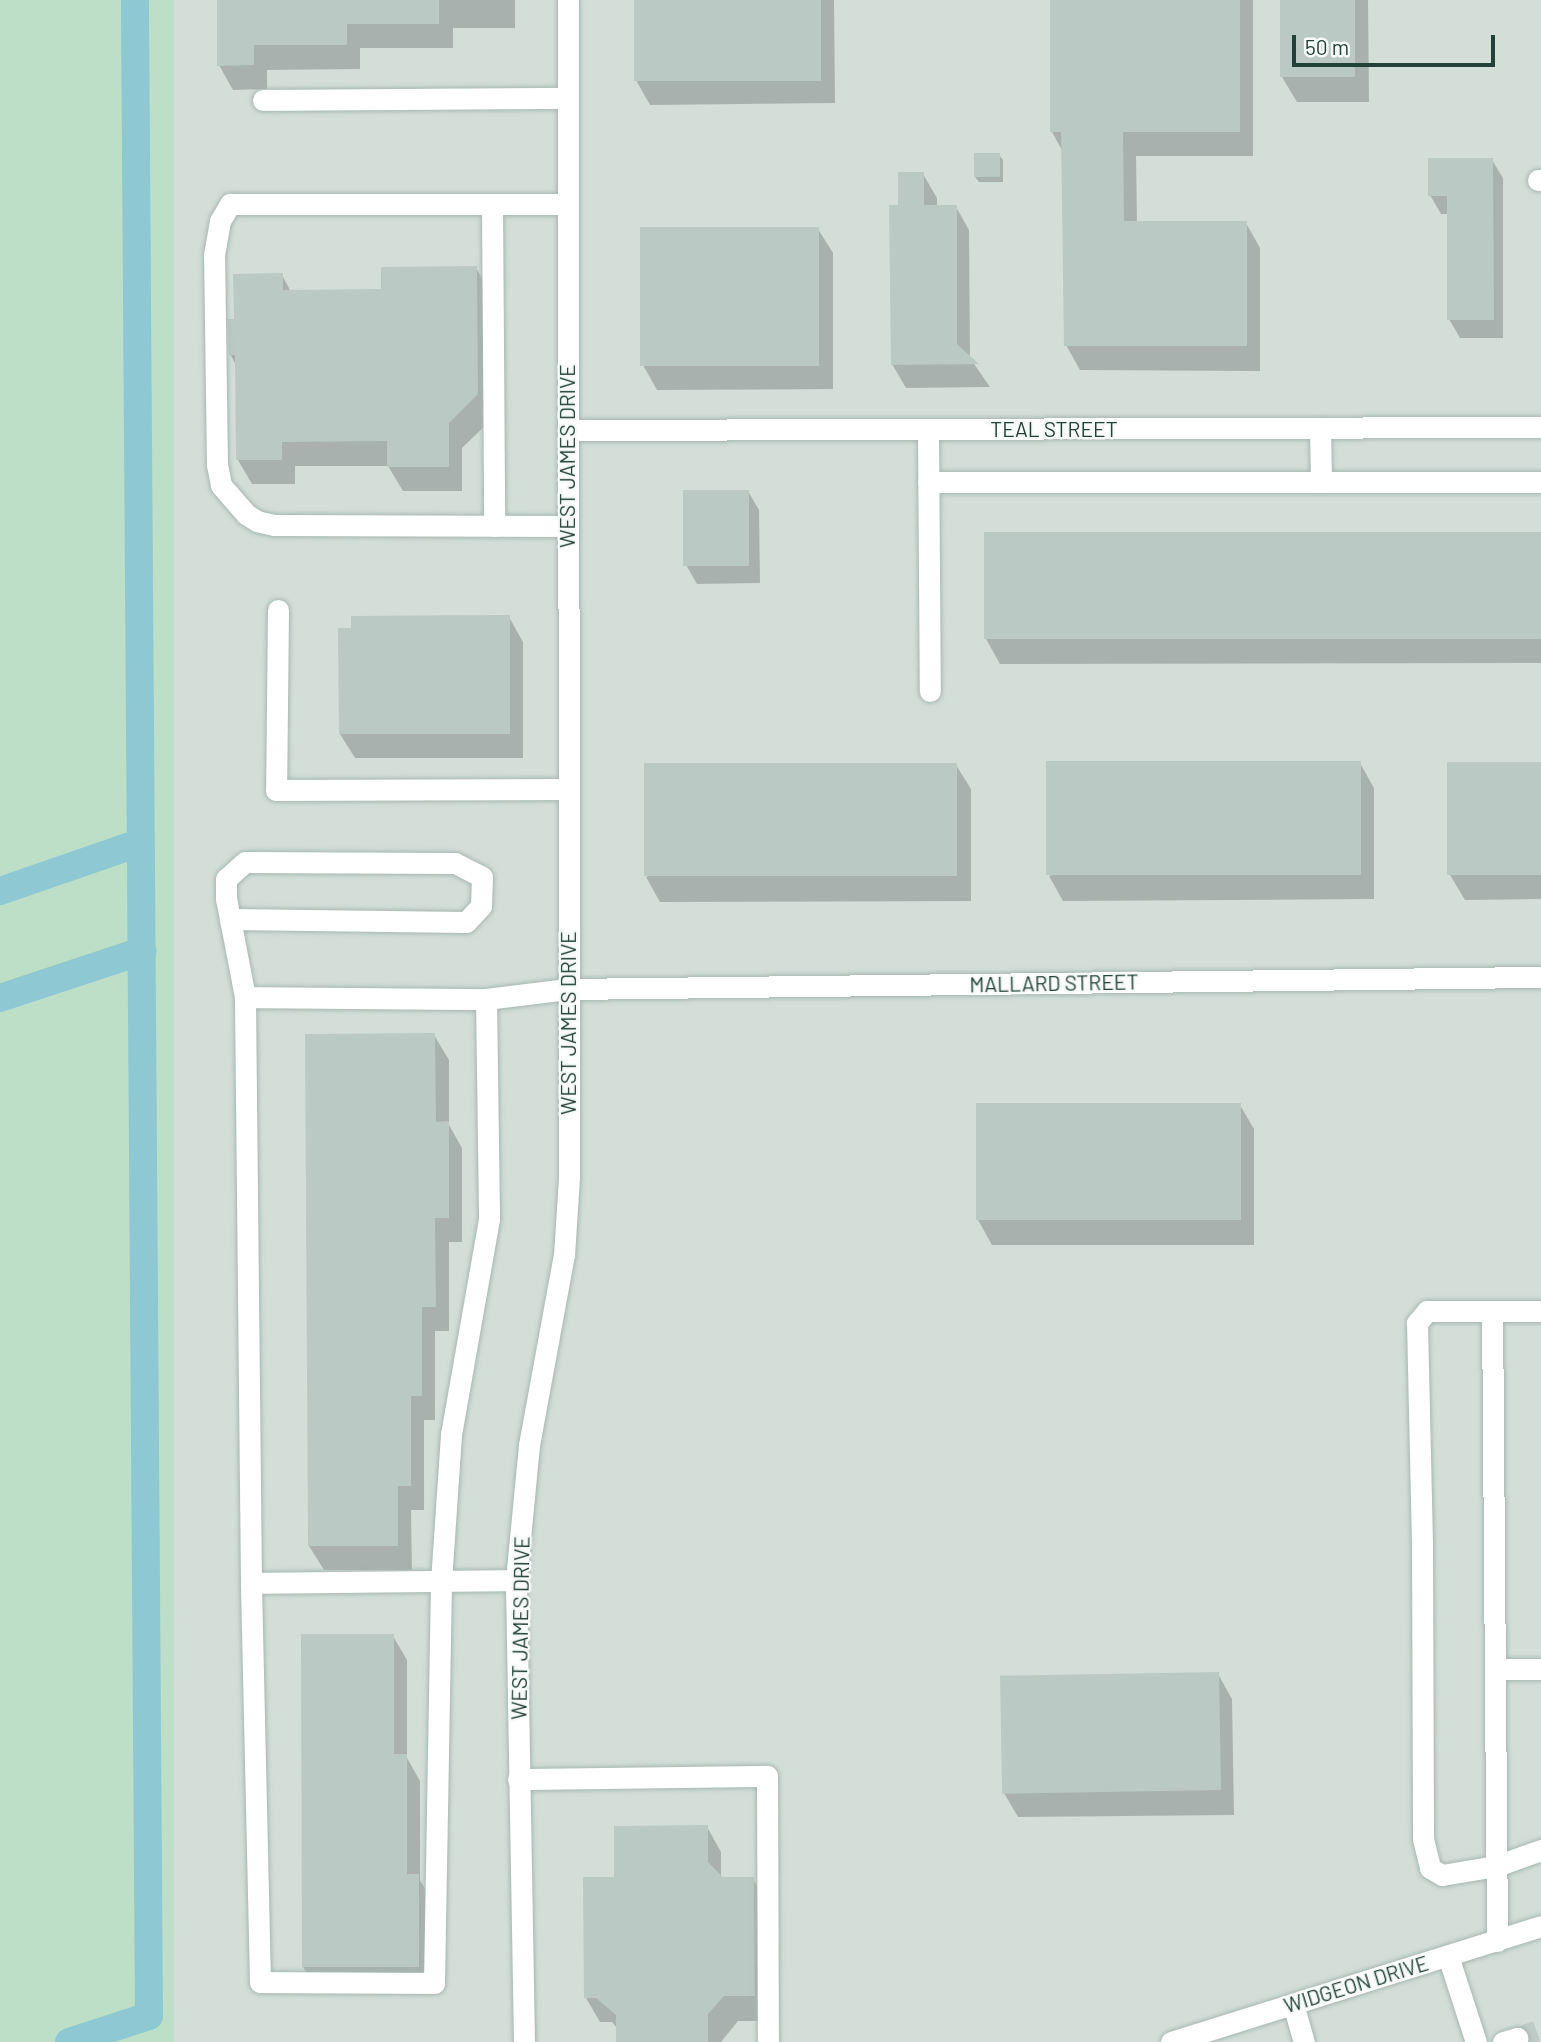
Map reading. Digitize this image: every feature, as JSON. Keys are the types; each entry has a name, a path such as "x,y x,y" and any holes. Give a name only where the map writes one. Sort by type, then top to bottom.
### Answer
{"street":[{"name":"WEST JAMES DRIVE","path":"524,2042 516,1580 529,1445 564,1255 569,1177 568,0"},
{"path":"263,100 568,98"},
{"path":"567,526 274,525 257,521 232,500 221,485 217,465 214,255 220,221 230,204 568,204"},
{"path":"492,204 494,526"},
{"name":"TEAL STREET","path":"568,430 1541,427"},
{"path":"1320,428 1321,482"},
{"path":"928,429 930,691"},
{"path":"928,482 1541,482"},
{"path":"278,610 276,790 567,789"},
{"path":"230,919 466,922 481,906 482,877 456,863 245,862 226,879 226,899 245,997 251,1583 260,1982 434,1983 441,1581 451,1435 489,1220 486,999"},
{"name":"MALLARD STREET","path":"245,997 486,999 567,989 1541,977"},
{"path":"1541,1311 1426,1311 1417,1323 1422,1543 1423,1839 1430,1868 1442,1875 1496,1866 1541,1850"},
{"path":"1492,1311 1497,1941"},
{"path":"251,1583 516,1580"},
{"path":"1494,1669 1541,1669"},
{"path":"518,1779 767,1776 768,2042"},
{"name":"WIDGEON DRIVE","path":"1171,2042 1541,1926"},
{"path":"1448,1956 1476,2042"},
{"path":"1293,2004 1304,2042"}],"shaded area":[{"path":"174,0 1541,0 1541,2042 174,2042"}],"green space":[{"path":"0,0 174,0 174,2042 0,2042"}],"building":[{"path":"217,0 439,0 439,24 347,24 347,45 254,45 254,65 217,66"},
{"path":"634,0 821,0 821,81 634,81"},
{"path":"1050,0 1240,0 1240,132 1123,132 1124,221 1247,221 1247,346 1064,346 1061,132 1050,132"},
{"path":"1280,0 1355,0 1355,77 1280,77"},
{"path":"974,153 1000,153 1000,177 974,177"},
{"path":"1428,158 1493,158 1494,320 1447,320 1447,196 1428,196"},
{"path":"898,172 924,172 924,205 957,205 957,344 979,364 891,365 889,205 898,205"},
{"path":"640,227 819,227 819,366 640,366"},
{"path":"477,266 478,394 449,423 449,467 387,467 387,441 282,442 282,460 236,460 235,355 229,355 228,319 234,319 233,274 283,273 283,290 381,289 381,267"},
{"path":"683,490 749,490 749,566 683,566"},
{"path":"984,532 1541,532 1541,639 984,639"},
{"path":"510,615 510,734 339,734 338,628 351,628 351,616"},
{"path":"1046,761 1361,761 1361,875 1046,875"},
{"path":"1447,762 1541,762 1541,875 1447,875"},
{"path":"644,763 957,763 957,876 644,876"},
{"path":"435,1033 436,1122 449,1121 449,1218 435,1218 436,1307 422,1307 422,1396 411,1396 411,1486 398,1486 398,1546 308,1546 305,1034"},
{"path":"976,1103 1241,1103 1241,1220 976,1220"},
{"path":"301,1634 394,1634 394,1754 407,1754 407,1874 419,1874 419,1967 302,1967"},
{"path":"1219,1672 1221,1790 1002,1794 1000,1676"},
{"path":"708,1825 708,1862 723,1877 754,1877 755,1996 724,1996 708,2014 708,2042 616,2042 616,2015 596,1998 584,1998 583,1877 614,1877 614,1826"}],"waterway":[{"path":"69,2042 149,2016 135,0"},
{"path":"0,891 139,843"},
{"path":"0,998 142,951"}],"tunnel":[{"path":"1517,2038 1541,2029"}]}
